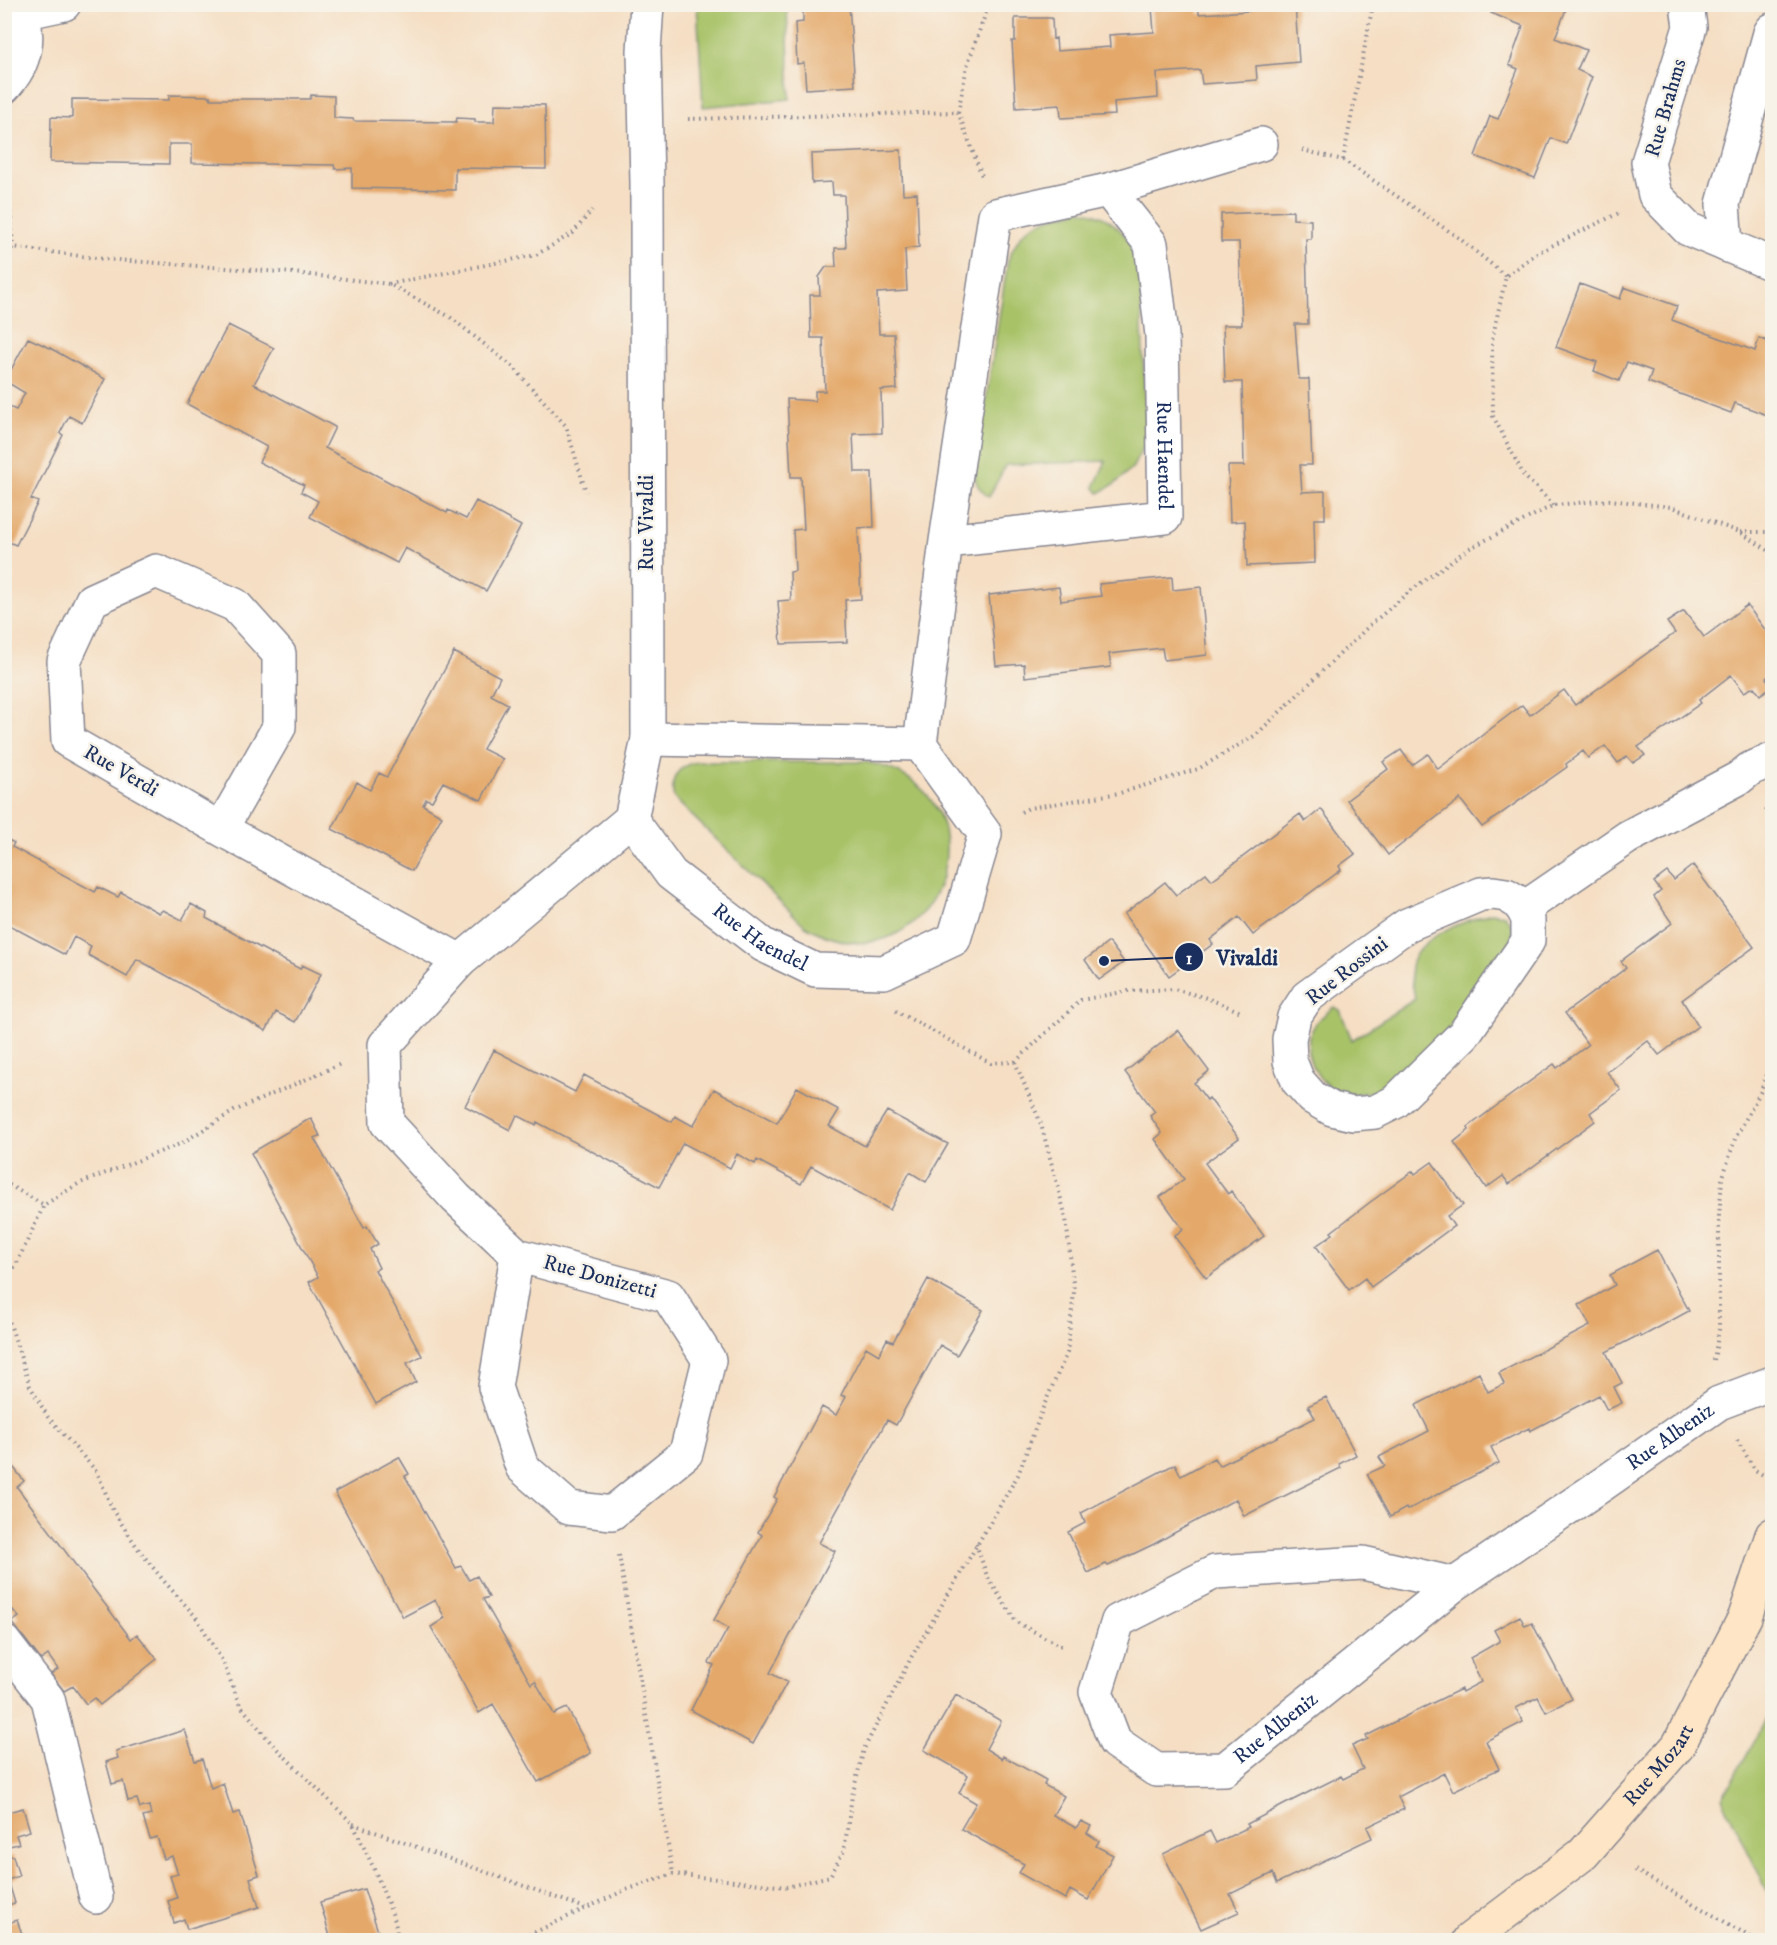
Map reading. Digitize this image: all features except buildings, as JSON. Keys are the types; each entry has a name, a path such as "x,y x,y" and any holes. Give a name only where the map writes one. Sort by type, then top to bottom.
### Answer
{"street":[{"path":"4,87 15,75 24,56 27,34 20,9 64,4"},
{"name":"Rue Vivaldi","path":"631,819 648,739 647,183 644,51 647,4"},
{"name":"Rue Brahms","path":"1655,195 1648,162 1690,27 1687,4"},
{"path":"1726,244 1723,204 1770,33 1773,30"},
{"path":"985,834 920,744 946,541 995,215 1108,190 1261,144"},
{"name":"Rue Haendel","path":"946,541 1165,517 1162,335 1151,244 1108,190"},
{"path":"1655,195 1688,230 1773,264"},
{"name":"Rue Verdi","path":"221,829 279,727 279,654 235,605 156,571 92,600 64,661 68,741 221,829 460,961"},
{"path":"648,739 920,744"},
{"path":"1523,909 1628,837 1739,778 1750,769 1773,760"},
{"path":"385,1045 460,961 631,819"},
{"name":"Rue Haendel","path":"631,819 671,874 763,945 814,970 884,972 954,939 985,834"},
{"name":"Rue Rossini","path":"1494,892 1506,895 1523,909 1528,919 1529,930 1528,941 1522,951 1464,1034 1395,1102 1375,1112 1353,1114 1332,1109 1312,1098 1298,1081 1290,1060 1289,1039 1294,1017 1307,997 1407,925 1481,894 1494,892"},
{"name":"Rue Donizetti","path":"385,1045 387,1123 456,1198 517,1255 668,1296 710,1360 686,1453 612,1512 569,1508 522,1467 495,1387 517,1255"},
{"name":"Rue Albeniz","path":"1455,1584 1363,1563 1215,1572 1118,1621 1096,1692 1115,1742 1156,1770 1225,1769 1455,1584 1719,1403 1773,1383"},
{"name":"Rue Mozart","path":"1468,1941 1583,1854 1678,1746 1745,1617 1773,1535"},
{"path":"4,1642 48,1699 96,1897"}],"path":[{"path":"989,4 967,66 958,112 973,148 995,215"},
{"path":"1343,160 1373,4"},
{"path":"684,119 958,112"},
{"path":"4,128 13,247 4,258"},
{"path":"1261,144 1343,160 1459,238 1506,276"},
{"path":"1554,505 1524,476 1493,416 1492,340 1506,276 1537,253 1655,195"},
{"path":"13,247 103,259 282,272 388,284 536,255 573,233 592,210"},
{"path":"388,284 450,317 513,367 566,426 586,492"},
{"path":"985,834 1029,808 1120,793 1198,769 1256,735 1369,626 1410,591 1468,549 1554,505 1610,500 1671,507 1740,532 1773,555"},
{"path":"1740,532 1773,532"},
{"path":"884,972 893,1010 991,1063 1015,1062 1081,1000 1128,991 1174,989 1207,998 1241,1012"},
{"path":"4,1283 16,1265 44,1205 78,1184 180,1144 234,1111 385,1045"},
{"path":"1763,1475 1755,1470 1729,1428 1712,1376 1719,1329 1719,1216 1722,1180 1735,1139 1761,1091 1773,1056"},
{"path":"518,1941 623,1891 673,1874 787,1887 830,1876 844,1851 852,1796 864,1749 912,1656 1018,1475 1044,1405 1067,1353 1074,1292 1066,1218 1041,1124 1015,1062"},
{"path":"4,1182 44,1205"},
{"path":"4,1305 30,1386 48,1417 97,1472 113,1511 139,1550 196,1617 223,1662 240,1705 272,1744 353,1824 395,1921 398,1941"},
{"path":"612,1512 673,1874"},
{"path":"976,1544 987,1576 1016,1622 1103,1667"},
{"path":"353,1824 585,1909"},
{"path":"1635,1870 1755,1941"}],"green space":[{"path":"697,5 787,5 790,99 703,107"},
{"path":"1080,210 1112,223 1127,239 1137,259 1140,271 1146,432 1144,445 1133,467 1115,484 1099,493 1094,487 1106,461 1006,465 989,497 978,486 975,470 1008,260 1021,236 1035,224"},
{"path":"697,762 866,762 911,781 937,811 946,847 940,884 920,916 889,937 850,942 804,925 674,798 673,785 676,774 685,766"},
{"path":"1491,913 1505,915 1512,926 1513,942 1487,989 1402,1077 1381,1091 1346,1095 1330,1088 1312,1066 1308,1052 1309,1036 1317,1021 1334,1007 1340,1010 1352,1040 1415,999 1411,966 1415,955 1423,946 1432,938 1456,925"},
{"path":"1772,1710 1772,1901 1722,1798"}],"place":[{"name":"Vivaldi","path":"1104,961"}]}
